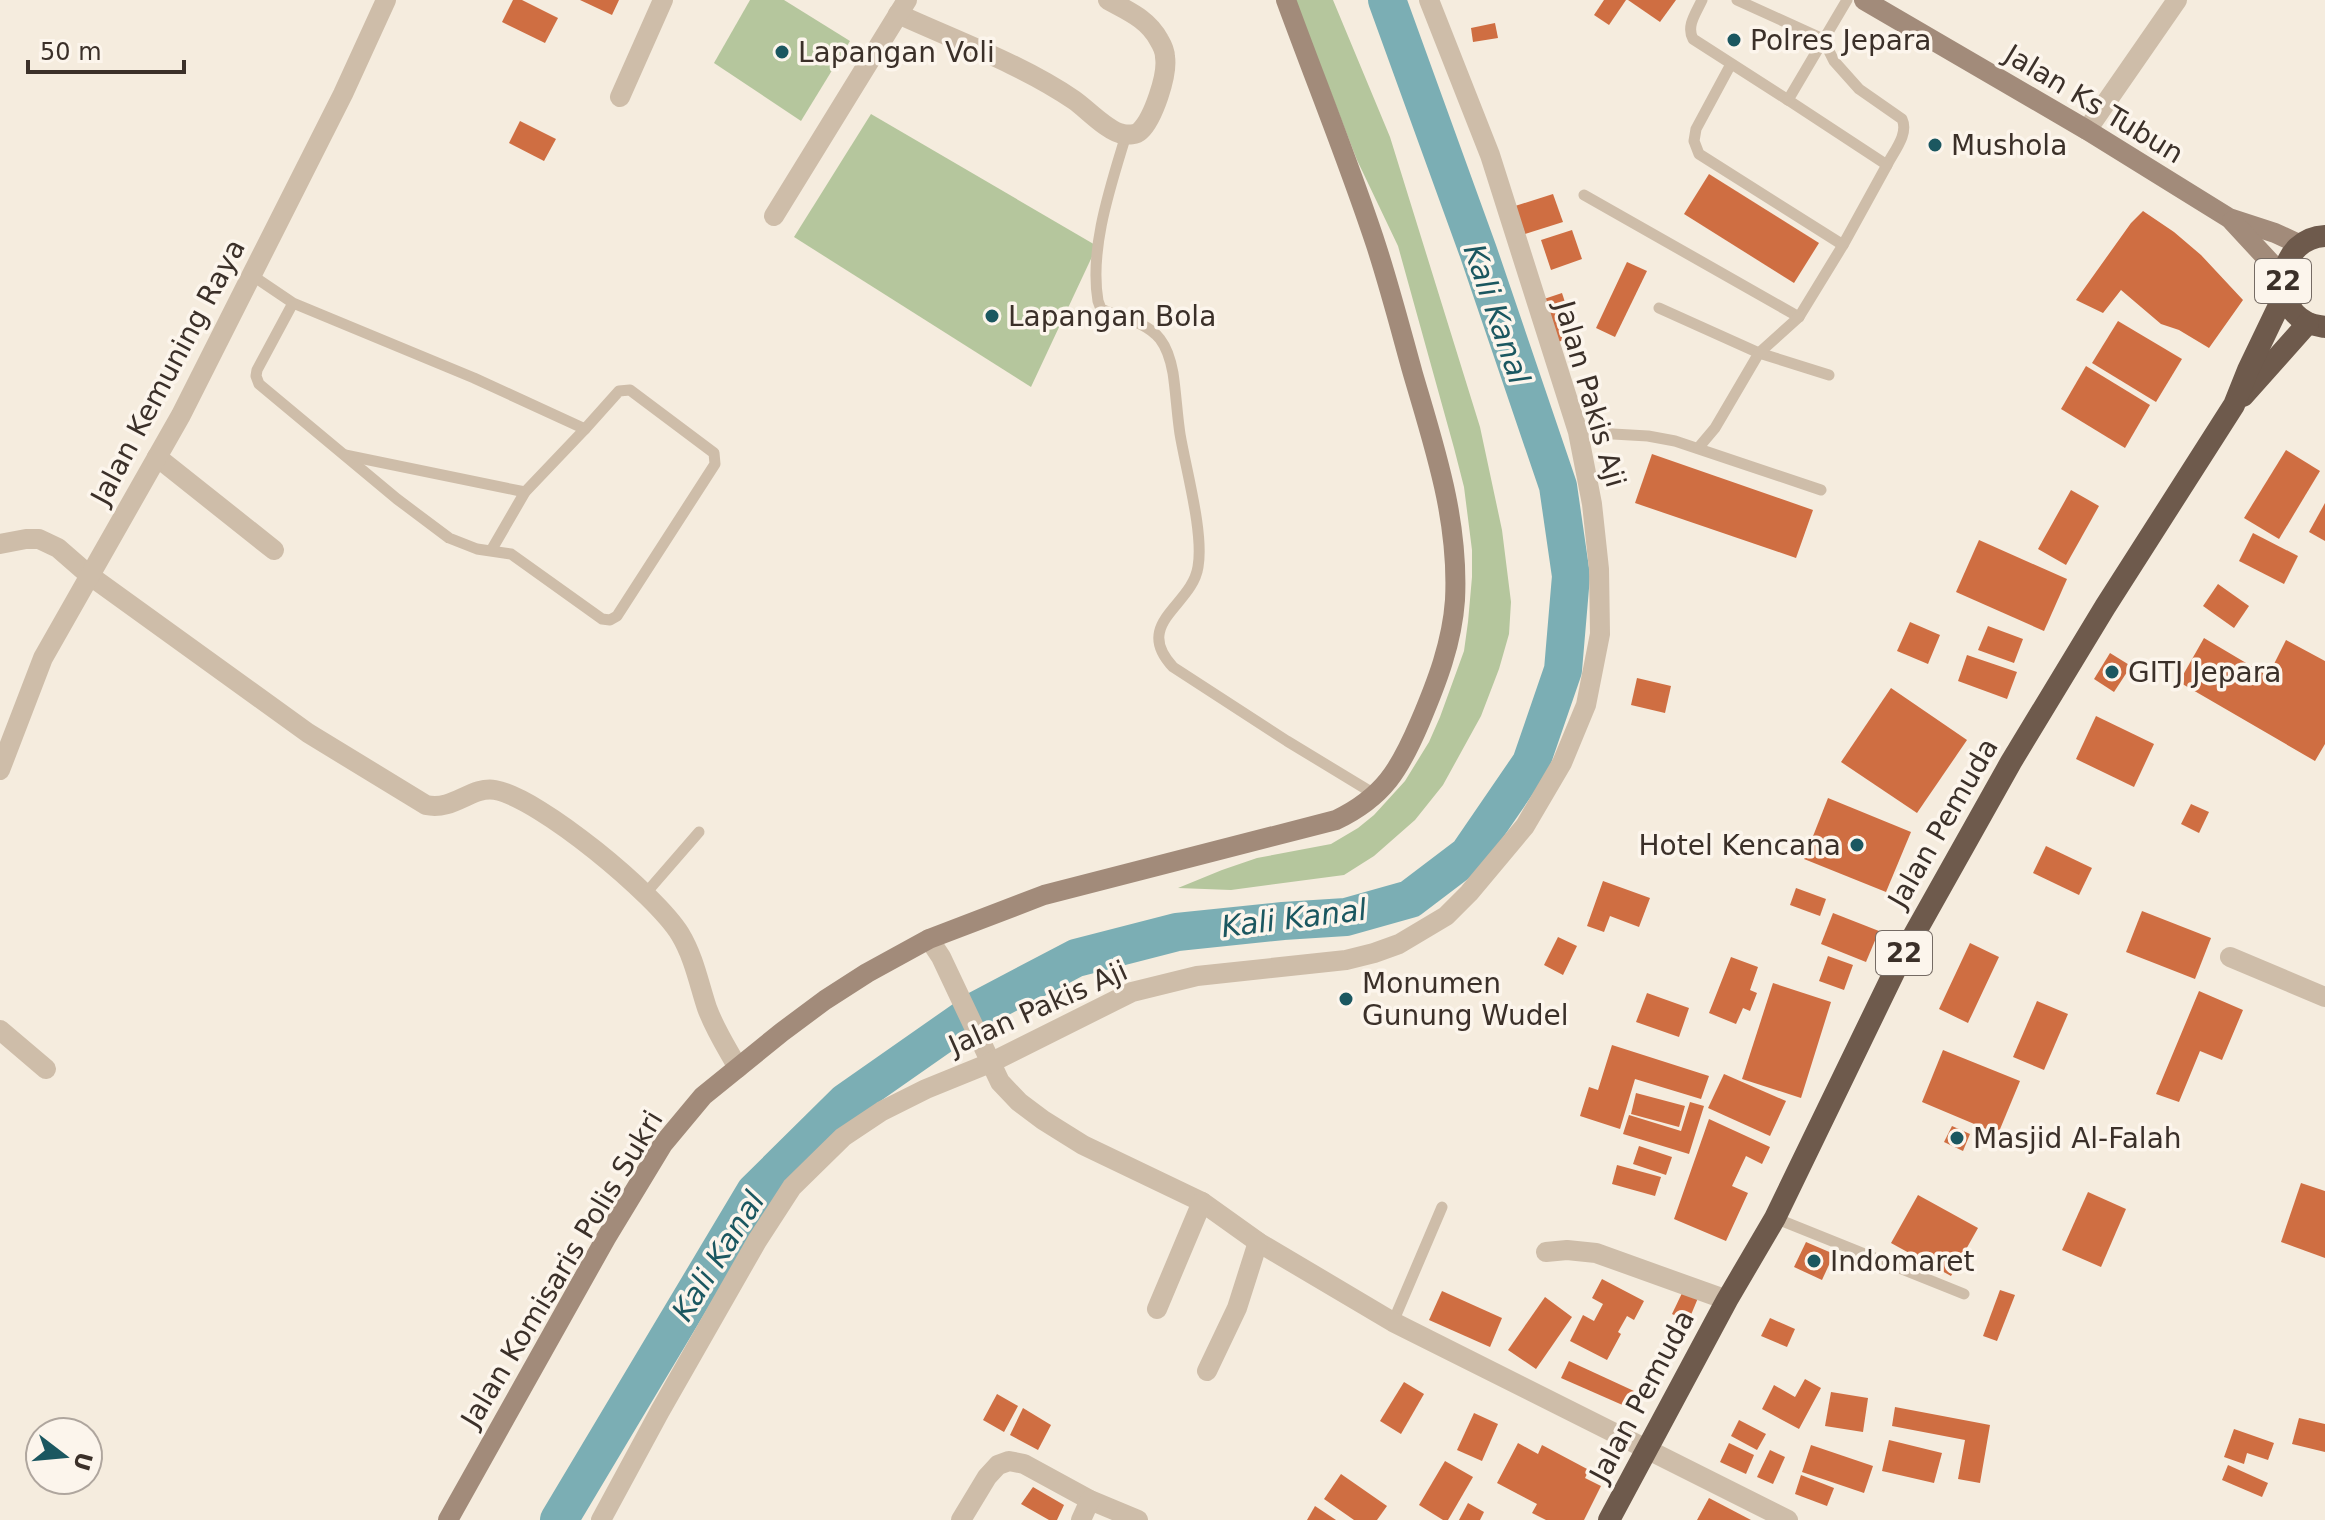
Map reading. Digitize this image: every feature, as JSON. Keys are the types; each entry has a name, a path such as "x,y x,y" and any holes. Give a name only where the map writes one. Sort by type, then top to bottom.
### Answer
{"highway":[{"name":"22","path":"2234,405 2316,325 2293,312 2284,286 2288,259 2317,236"},
{"name":"Jalan Pemuda","path":"1609,1520 1727,1300 1775,1218 1901,958 2003,775 2105,607 2234,405 2284,286"}],"main road":[{"name":"Jalan Komisaris Polis Sukri","path":"448,1520 606,1238 663,1144 703,1096 738,1068 825,1000 929,939 1044,895 1336,820 1360,809 1377,795 1401,763 1441,672 1450,638 1455,601 1453,529 1445,483 1376,244 1286,0"},
{"name":"Jalan Ks Tubun","path":"1864,0 2087,130 2229,218 2275,233 2317,236"},
{"path":"2229,218 2284,286"}],"street":[{"name":"Jalan Kemuning Raya","path":"0,770 43,658 157,457 253,276 386,0"},
{"path":"620,97 663,0"},
{"path":"774,216 902,7 1068,96 1090,110 1113,131 1126,135 1141,130 1159,97 1166,58 1160,42 1146,22 1108,0"},
{"name":"Jalan Pakis Aji","path":"601,1520 757,1241 792,1187 843,1137 882,1111 936,1084 990,1063 1132,992 1197,976 1346,960 1399,944 1446,916 1469,893 1525,826 1562,763 1589,692 1600,634 1592,504 1578,432 1490,155 1429,0"},
{"path":"2087,130 2177,0"},
{"path":"157,457 274,550"},
{"path":"0,544 39,539 58,548 89,575 308,733 426,805 449,805 484,790 498,790 566,827 646,893 681,935 708,1010 738,1068"},
{"path":"929,939 941,957 1000,1082 1019,1102 1043,1120 1083,1145 1202,1202 1258,1242 1393,1322 1788,1520"},
{"path":"2230,957 2325,997"},
{"path":"0,1030 46,1069"},
{"path":"1157,1309 1202,1202"},
{"path":"1207,1371 1237,1308 1258,1242"},
{"path":"1546,1252 1567,1250 1596,1253 1727,1300"},
{"path":"961,1520 987,1477 998,1465 1009,1461 1024,1464 1090,1500 1138,1520"},
{"path":"1081,1520 1090,1500"}],"lane":[{"path":"1702,0 1691,23 1691,35 1697,43 1887,165"},
{"path":"1699,447 1715,428 1759,353 1799,317 1905,132 1904,121 1859,89 1834,61 1823,39 1737,0"},
{"path":"1788,100 1847,0"},
{"path":"1731,64 1696,129 1694,141 1699,154 1843,245"},
{"path":"1126,135 1100,231 1098,301 1101,309 1149,328 1163,344 1173,373 1179,430 1200,548 1195,579 1162,625 1158,643 1160,650 1173,667 1377,795"},
{"path":"1584,195 1799,317"},
{"path":"253,276 293,303 474,378 585,429"},
{"path":"293,303 257,370 259,384 397,499 449,538 477,549 511,554 602,619 610,620 617,616 713,469 714,453 633,392 627,389 619,391 525,492 492,549"},
{"path":"1659,308 1759,353 1829,375"},
{"path":"1578,432 1648,436 1699,447 1821,490"},
{"path":"343,454 525,492"},
{"path":"646,893 699,832"},
{"path":"1393,1322 1442,1207"},
{"path":"1775,1218 1964,1294"}],"green space":[{"name":"Lapangan Voli","path":"750,0 784,0 850,41 801,121 714,63"},
{"path":"1295,0 1333,0 1390,137 1480,427 1502,530 1511,602 1509,634 1481,716 1443,785 1415,820 1374,856 1344,875 1231,890 1178,888 1257,858 1331,844 1374,815 1405,781 1429,742 1464,651 1468,622 1472,550 1464,487 1398,246 1357,160"},
{"name":"Lapangan Bola","path":"871,114 1097,246 1031,387 794,237"}],"building":[{"path":"513,0 522,0 558,18 545,43 502,22"},
{"path":"580,0 619,0 612,15"},
{"path":"1604,0 1626,0 1609,25 1594,15"},
{"path":"1628,0 1676,0 1660,22"},
{"path":"1495,23 1498,38 1473,42 1471,28"},
{"path":"520,121 556,139 544,161 509,143"},
{"path":"1709,174 1819,243 1794,283 1684,214"},
{"path":"1553,194 1563,222 1525,234 1515,206"},
{"path":"2143,211 2201,255 2243,300 2209,348 2179,330 2161,324 2121,290 2103,313 2076,300"},
{"path":"1572,230 1582,259 1551,270 1541,240"},
{"path":"1627,262 1647,271 1615,337 1596,328"},
{"path":"1562,293 1576,336 1558,342 1544,299"},
{"path":"2118,321 2182,359 2156,402 2092,363"},
{"path":"2086,366 2150,405 2125,448 2061,409"},
{"path":"2286,450 2320,471 2279,539 2244,518"},
{"path":"1652,454 1813,510 1796,558 1635,503"},
{"path":"2071,490 2099,506 2066,565 2038,549"},
{"path":"2325,503 2325,541 2309,532"},
{"path":"2253,533 2298,556 2284,584 2239,561"},
{"path":"1979,540 2067,579 2044,631 1956,592"},
{"path":"2218,584 2249,606 2234,628 2203,606"},
{"path":"1910,622 1940,635 1928,664 1897,651"},
{"path":"1988,626 2023,639 2014,663 1978,650"},
{"path":"2204,638 2268,676 2286,640 2325,661 2325,744 2315,761 2179,682"},
{"name":"GITJ Jepara","path":"2110,653 2131,666 2114,692 2094,679"},
{"path":"1967,655 2017,672 2007,699 1958,681"},
{"path":"1637,678 1671,686 1665,713 1631,705"},
{"path":"1891,688 1967,740 1917,813 1841,762"},
{"path":"2096,716 2154,744 2134,787 2076,759"},
{"name":"Hotel Kencana","path":"1828,798 1911,832 1886,892 1804,859"},
{"path":"2191,804 2209,812 2199,833 2181,824"},
{"path":"2046,846 2092,868 2079,895 2033,873"},
{"path":"1603,881 1650,898 1639,927 1610,916 1604,932 1587,926"},
{"path":"1796,888 1826,899 1820,916 1790,905"},
{"path":"2142,911 2211,938 2195,979 2126,952"},
{"path":"1833,913 1879,931 1866,962 1821,944"},
{"path":"1558,937 1577,946 1563,975 1544,965"},
{"path":"1970,943 1999,957 1968,1023 1939,1009"},
{"path":"1828,956 1853,965 1844,990 1819,981"},
{"path":"1731,957 1758,967 1750,990 1757,993 1750,1011 1743,1008 1736,1024 1709,1013"},
{"path":"1773,983 1831,1002 1801,1098 1742,1079"},
{"path":"2199,991 2243,1010 2222,1060 2200,1051 2179,1102 2156,1094"},
{"path":"1647,993 1689,1008 1679,1037 1636,1022"},
{"path":"2037,1001 2068,1014 2044,1070 2013,1057"},
{"path":"1612,1045 1709,1076 1701,1099 1635,1079 1620,1129 1580,1116 1589,1087 1598,1090"},
{"path":"1943,1050 2020,1081 1998,1134 1922,1102"},
{"path":"1724,1074 1786,1101 1770,1136 1708,1108"},
{"path":"1636,1093 1685,1106 1679,1127 1631,1114"},
{"path":"1690,1102 1704,1106 1689,1154 1623,1134 1629,1115 1681,1131"},
{"path":"1709,1119 1770,1147 1762,1164 1746,1156 1732,1186 1748,1193 1726,1241 1674,1219"},
{"name":"Masjid Al-Falah","path":"1952,1126 1970,1134 1963,1151 1944,1142"},
{"path":"1639,1146 1672,1157 1666,1175 1633,1164"},
{"path":"1617,1165 1661,1177 1655,1196 1612,1184"},
{"path":"2301,1183 2325,1191 2325,1258 2281,1242"},
{"path":"2088,1192 2126,1209 2101,1267 2062,1250"},
{"path":"1918,1195 1978,1228 1951,1276 1891,1243"},
{"name":"Indomaret","path":"1806,1242 1834,1254 1822,1280 1794,1267"},
{"path":"1602,1279 1644,1301 1634,1320 1627,1316 1607,1360 1570,1341 1583,1315 1594,1321 1603,1304 1592,1298"},
{"path":"2000,1290 2015,1295 1997,1341 1983,1336"},
{"path":"1442,1291 1502,1318 1490,1347 1429,1320"},
{"path":"1683,1291 1698,1298 1688,1322 1672,1314"},
{"path":"1545,1297 1572,1317 1536,1369 1508,1350"},
{"path":"1770,1318 1795,1329 1787,1347 1761,1336"},
{"path":"1569,1361 1634,1391 1627,1407 1561,1378"},
{"path":"1805,1379 1821,1388 1799,1429 1762,1409 1774,1385 1795,1397"},
{"path":"1404,1382 1424,1394 1401,1434 1380,1421"},
{"path":"1831,1392 1868,1398 1863,1432 1825,1426"},
{"path":"997,1394 1018,1406 1004,1432 983,1420"},
{"path":"1895,1407 1990,1425 1980,1483 1958,1479 1965,1440 1892,1426"},
{"path":"1023,1408 1051,1425 1038,1450 1010,1435"},
{"path":"1474,1413 1498,1424 1482,1461 1457,1450"},
{"path":"2299,1418 2325,1424 2325,1452 2292,1444"},
{"path":"1739,1420 1766,1434 1757,1450 1731,1436"},
{"path":"2234,1429 2274,1443 2268,1460 2247,1453 2244,1464 2224,1457"},
{"path":"1889,1440 1942,1453 1934,1483 1882,1471"},
{"path":"1518,1443 1538,1454 1542,1445 1589,1470 1585,1478 1601,1486 1584,1520 1546,1520 1532,1513 1537,1504 1497,1483"},
{"path":"1729,1443 1754,1455 1746,1474 1720,1462"},
{"path":"1811,1445 1873,1466 1864,1493 1802,1472"},
{"path":"1770,1450 1785,1457 1773,1484 1757,1477"},
{"path":"1445,1461 1473,1477 1448,1520 1419,1505"},
{"path":"2228,1465 2268,1483 2262,1497 2222,1480"},
{"path":"1341,1474 1387,1506 1377,1520 1354,1520 1324,1499"},
{"path":"1801,1475 1834,1488 1827,1506 1795,1494"},
{"path":"1033,1487 1064,1505 1057,1520 1049,1520 1021,1504"},
{"path":"1709,1498 1751,1520 1697,1520"},
{"path":"1468,1503 1484,1512 1480,1520 1459,1520"},
{"path":"1315,1506 1336,1520 1307,1520"}],"waterway":[{"name":"Kali Kanal","path":"559,1520 755,1192 846,1102 979,1009 1076,958 1177,932 1346,917 1410,899 1468,855 1531,763 1563,670 1571,576 1558,486 1478,251 1387,0"}],"place":[{"name":"Polres Jepara","path":"1734,40"},
{"name":"Lapangan Voli","path":"782,52"},
{"name":"Mushola","path":"1935,145"},
{"name":"Lapangan Bola","path":"992,316"},
{"name":"GITJ Jepara","path":"2112,672"},
{"name":"Hotel Kencana","path":"1857,845"},
{"name":"Monumen Gunung Wudel","path":"1346,999"},
{"name":"Masjid Al-Falah","path":"1957,1138"},
{"name":"Indomaret","path":"1814,1261"}]}
